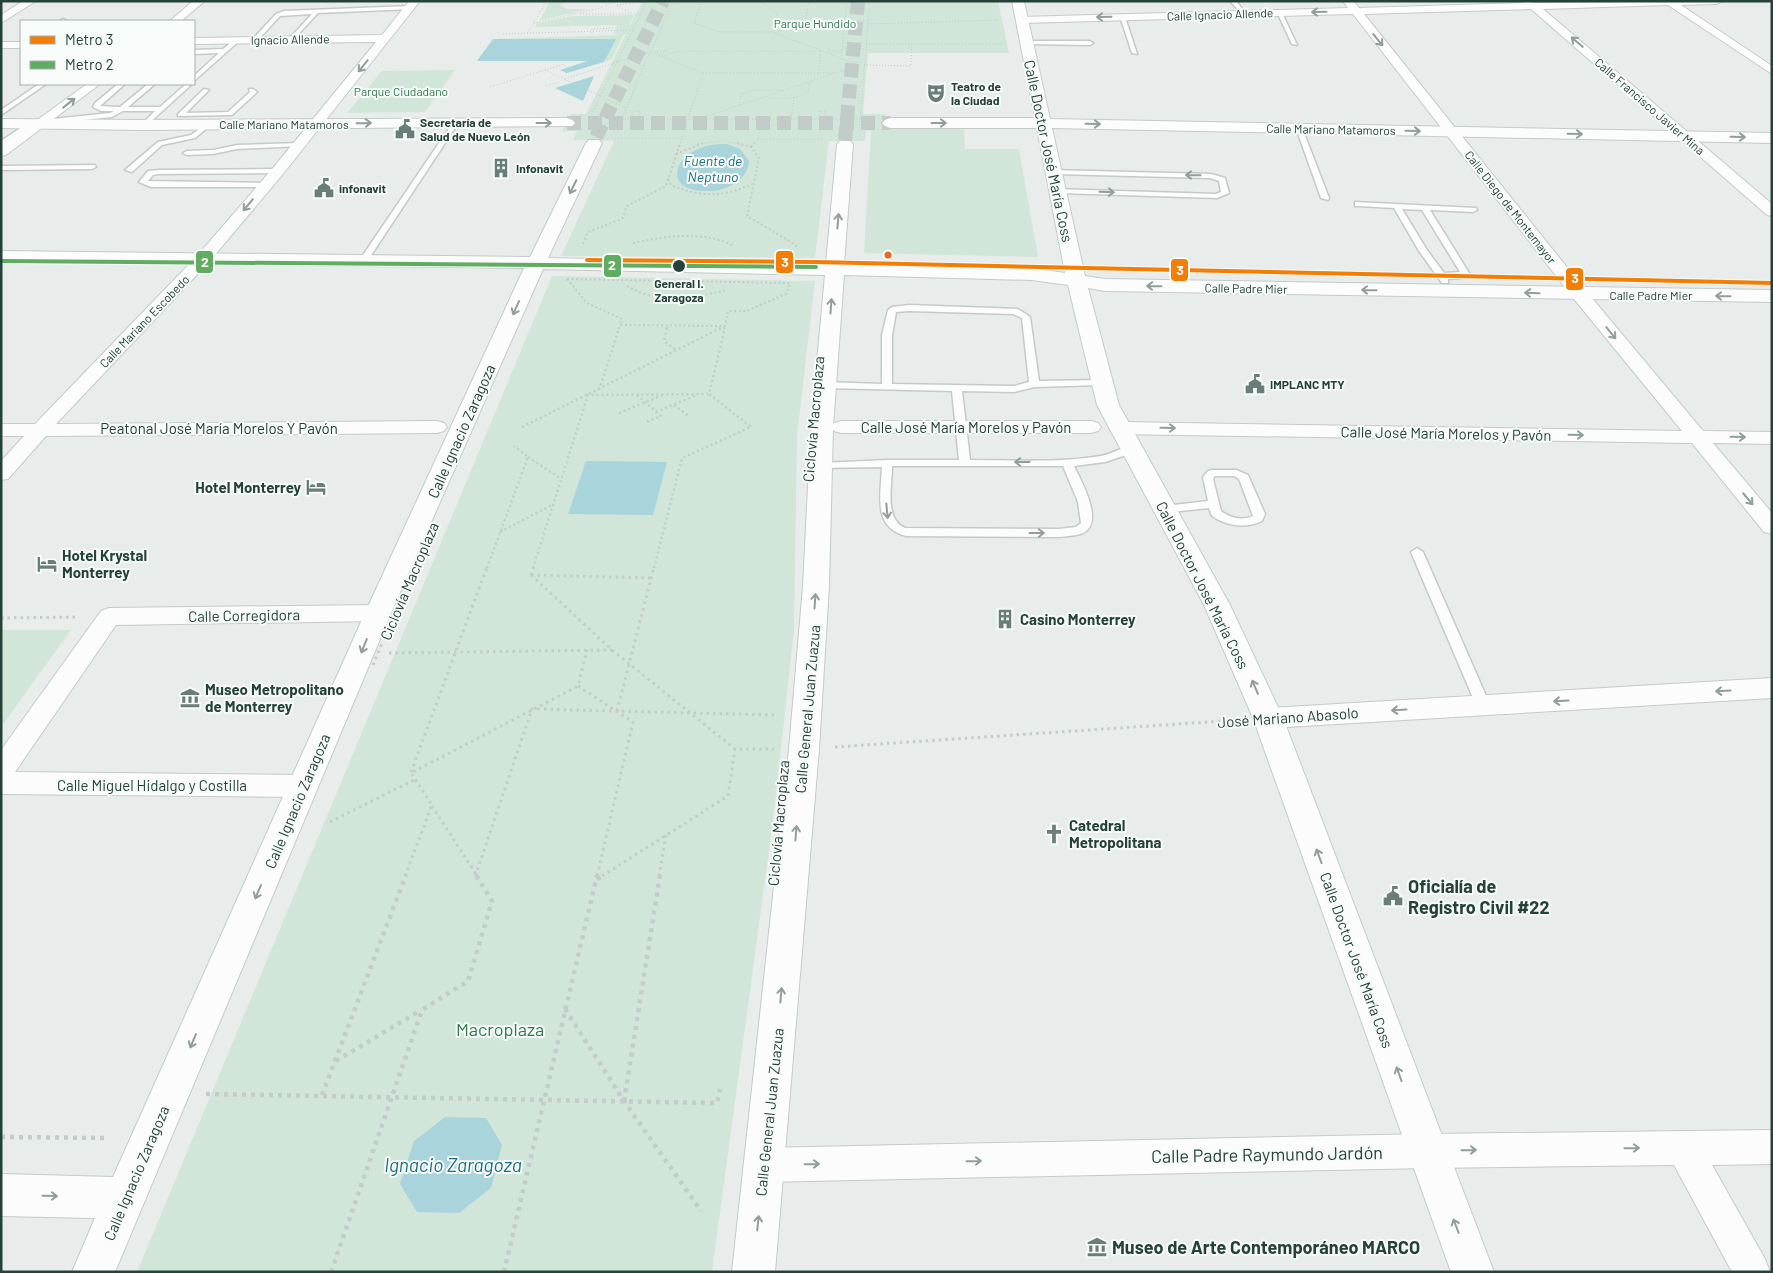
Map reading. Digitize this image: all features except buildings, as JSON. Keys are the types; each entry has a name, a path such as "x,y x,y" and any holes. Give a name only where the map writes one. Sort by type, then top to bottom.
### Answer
{"street":[{"path":"1,20 31,1"},
{"path":"176,20 200,1"},
{"name":"Calle Ignacio Allende","path":"1020,27 1122,17 1279,13 1351,6 1717,1"},
{"path":"1669,2 1772,71"},
{"name":"Calle Francisco Javier Mina","path":"1531,4 1772,212"},
{"name":"Calle Mariano Escobedo","path":"1,474 40,430 203,259 264,185 278,171 412,5"},
{"name":"Calle Diego de Montemayor","path":"1351,6 1580,295 1695,437 1772,527"},
{"name":"Calle Doctor José María Coss","path":"1020,27 1044,123 1076,280 1108,405 1217,605 1268,718 1473,1272"},
{"name":"Ignacio Allende","path":"195,41 386,38"},
{"path":"1,45 20,45"},
{"path":"1,152 34,123 92,85"},
{"name":"Calle Mariano Matamoros","path":"890,122 1044,123 1772,138"},
{"name":"Calle Mariano Matamoros","path":"1,124 567,123"},
{"name":"Calle Ignacio Zaragoza","path":"93,1272 304,786 377,641 536,263 601,140"},
{"name":"Calle General Juan Zuazua","path":"753,1272 804,749 816,586 821,466 834,269 838,142"},
{"name":"Calle Padre Mier","path":"1,256 834,269 1032,274 1105,285 1580,295 1772,296"},
{"name":"Peatonal José María Morelos Y Pavón","path":"1,430 437,427"},
{"name":"Calle José María Morelos y Pavón","path":"841,427 1091,427"},
{"name":"Calle José María Morelos y Pavón","path":"1125,439 1772,438"},
{"path":"1,770 109,617"},
{"name":"Calle Corregidora","path":"109,617 377,641"},
{"name":"José Mariano Abasolo","path":"1268,718 1772,688"},
{"name":"Calle Miguel Hidalgo y Costilla","path":"1,784 304,786"},
{"name":"Calle Padre Raymundo Jardón","path":"763,1165 1427,1151 1772,1147"},
{"path":"1683,1148 1752,1272"},
{"path":"1,1195 126,1198"}],"lane":[{"path":"1233,1 1245,14"},
{"path":"255,40 280,14 412,5"},
{"path":"292,39 316,12"},
{"path":"1279,13 1295,44"},
{"path":"1122,17 1135,54"},
{"path":"1020,27 1090,43"},
{"path":"195,78 237,40"},
{"path":"195,52 225,51"},
{"path":"1,113 42,85"},
{"path":"121,85 96,106 101,109 161,109"},
{"path":"1,136 34,123 108,116 122,109 151,85"},
{"path":"144,125 188,85"},
{"path":"182,90 203,90 180,114 230,114 254,92 251,90"},
{"path":"128,125 147,109"},
{"path":"362,261 456,122"},
{"path":"1,144 34,123"},
{"path":"129,170 160,143 193,138 209,124"},
{"path":"1299,128 1325,198"},
{"path":"187,153 213,152 236,147 298,145"},
{"path":"1,168 92,167"},
{"path":"264,185 151,184 143,182 151,173 159,172 278,171"},
{"path":"1211,176 1222,180 1226,193 1217,196 1056,182 1211,176"},
{"path":"1358,204 1473,210"},
{"path":"1397,207 1423,251 1453,291"},
{"path":"1425,208 1465,273 1460,276 1441,276"},
{"path":"887,386 887,335 890,312 897,308 1016,311 1023,314 1027,320 1033,384"},
{"path":"826,385 1020,389 1033,384 1101,382"},
{"path":"958,388 965,462"},
{"path":"821,466 965,462 1067,463 1105,459 1125,439"},
{"path":"887,463 886,493 889,523 902,531 924,533 1071,532 1084,528 1088,519 1067,463"},
{"path":"1216,473 1236,473 1244,477 1247,482 1258,518 1249,522 1227,520 1216,514 1213,504 1208,477 1216,473"},
{"path":"1165,510 1213,504"},
{"path":"1417,552 1483,705"}],"path":[{"path":"527,33 546,1"},
{"path":"603,2 607,4 620,1"},
{"path":"673,1 622,119 860,119"},
{"path":"702,1 694,23 720,32 774,32 805,23 809,1"},
{"path":"760,1 778,14 774,32"},
{"path":"841,59 847,1"},
{"path":"859,132 870,1"},
{"path":"611,6 646,2"},
{"path":"600,96 646,2"},
{"path":"616,5 632,14"},
{"path":"534,22 604,8"},
{"path":"572,14 639,14"},
{"path":"845,21 1020,27"},
{"path":"866,44 912,44 1020,27"},
{"path":"592,32 592,28 615,28"},
{"path":"503,34 633,30"},
{"path":"592,32 592,34 613,33"},
{"path":"774,32 859,65"},
{"path":"698,119 859,65 911,66 912,44"},
{"path":"564,79 651,52 665,52 666,48"},
{"path":"829,48 829,51 866,48"},
{"path":"662,56 680,51 820,51"},
{"path":"819,73 820,51"},
{"path":"651,52 703,73 835,73"},
{"path":"490,87 564,64"},
{"path":"545,70 627,109"},
{"path":"582,246 588,232 622,219 627,206 666,186 703,73"},
{"path":"546,86 560,82"},
{"path":"762,98 794,98 808,92 810,82"},
{"path":"739,106 741,94 752,90 786,90"},
{"path":"791,119 794,98"},
{"path":"631,119 634,111 640,111 638,116"},
{"path":"818,115 819,111 825,111 824,119"},
{"path":"751,146 758,139 760,130 791,119"},
{"path":"601,140 682,138"},
{"path":"758,139 838,142"},
{"path":"676,154 687,148 714,141 733,141 751,146 759,158 752,184 747,216 796,245 796,251"},
{"path":"668,179 671,186 694,195 711,196 738,192 752,184"},
{"path":"637,242 669,235 711,236 735,246"},
{"path":"566,280 587,303 622,318 599,390"},
{"path":"709,394 728,311 746,311 786,294 790,284"},
{"path":"625,285 649,297 694,298 728,290"},
{"path":"620,325 725,326"},
{"path":"668,325 664,341 677,351"},
{"path":"522,427 725,326"},
{"path":"636,394 661,416 647,422"},
{"path":"619,413 664,394"},
{"path":"656,412 701,394"},
{"path":"588,395 709,394 751,426 682,458 617,711"},
{"path":"531,575 588,395"},
{"path":"674,405 690,417"},
{"path":"514,446 562,479"},
{"path":"411,773 528,457"},
{"path":"500,532 553,505"},
{"path":"531,575 651,578"},
{"path":"531,575 612,650 735,749 728,796 596,879"},
{"path":"1,618 109,617"},
{"path":"377,641 456,652 612,650"},
{"path":"411,773 578,686 587,650"},
{"path":"504,1272 633,722 578,686"},
{"path":"532,709 777,715"},
{"path":"476,874 532,709"},
{"name":"José Mariano Abasolo","path":"735,749 804,749 1268,718"},
{"path":"335,1061 468,981 492,901 411,773"},
{"path":"330,822 416,779"},
{"path":"322,1096 432,805"},
{"path":"624,1101 666,834"},
{"path":"565,1009 624,1101 702,1211"},
{"path":"331,1272 422,1010"},
{"path":"171,1092 717,1104 720,1089"},
{"path":"1,1137 109,1138"}],"green space":[{"path":"550,1 562,1 566,3 561,5 567,9 590,9 540,20"},
{"name":"Parque Hundido","path":"643,1 998,1 1009,53 868,53 863,114 885,114 885,128 964,129 965,149 1019,149 1038,257 864,253 871,131 866,131 865,141 829,141 815,258 561,256 614,141 573,140 577,131 562,131 571,114 586,114 626,34 624,34 612,59 604,62 615,39 493,39 620,35 614,34 617,25 535,27 537,23 573,16 634,15 630,25"},
{"name":"Parque Ciudadano","path":"455,70 425,112 347,113 382,71"},
{"name":"Macroplaza","path":"552,276 815,281 797,436 794,630 773,821 712,1272 137,1272"},
{"path":"1,630 71,630 1,727"}],"water":[{"path":"493,39 616,39 604,62 567,73 560,70 587,61 477,61"},
{"path":"594,76 583,101 555,88"},
{"name":"Fuente de Neptuno","path":"727,144 740,149 749,161 746,172 738,181 726,188 709,191 691,189 681,183 677,176 679,167 685,158 695,150 709,145"},
{"path":"586,461 667,462 653,515 568,514"},
{"name":"Ignacio Zaragoza","path":"445,1117 486,1118 502,1145 491,1188 459,1213 417,1212 400,1184 414,1141"}],"tunnel":[{"path":"603,123 663,1"},
{"path":"847,123 858,1"},
{"path":"567,123 603,123"},
{"path":"596,137 603,123"},
{"path":"603,123 847,123"},
{"path":"845,140 847,123"},
{"path":"847,123 890,123"}],"metro line":[{"name":"3","path":"587,260 816,262 1772,283"},
{"name":"2","path":"1,261 816,267"}],"place":[{"name":"Teatro de la Ciudad","path":"936,93"},
{"name":"Secretaría de Salud de Nuevo León","path":"405,129"},
{"name":"Infonavit","path":"501,168"},
{"name":"infonavit","path":"324,188"},
{"name":"General I. Zaragoza","path":"679,266"},
{"name":"IMPLANC MTY","path":"1255,384"},
{"name":"Hotel Monterrey","path":"316,487"},
{"name":"Hotel Krystal Monterrey","path":"47,564"},
{"name":"Casino Monterrey","path":"1005,619"},
{"name":"Museo Metropolitano de Monterrey","path":"190,698"},
{"name":"Catedral Metropolitana","path":"1054,834"},
{"name":"Oficialía de Registro Civil #22","path":"1393,896"},
{"name":"Museo de Arte Contemporáneo MARCO","path":"1097,1247"}]}
